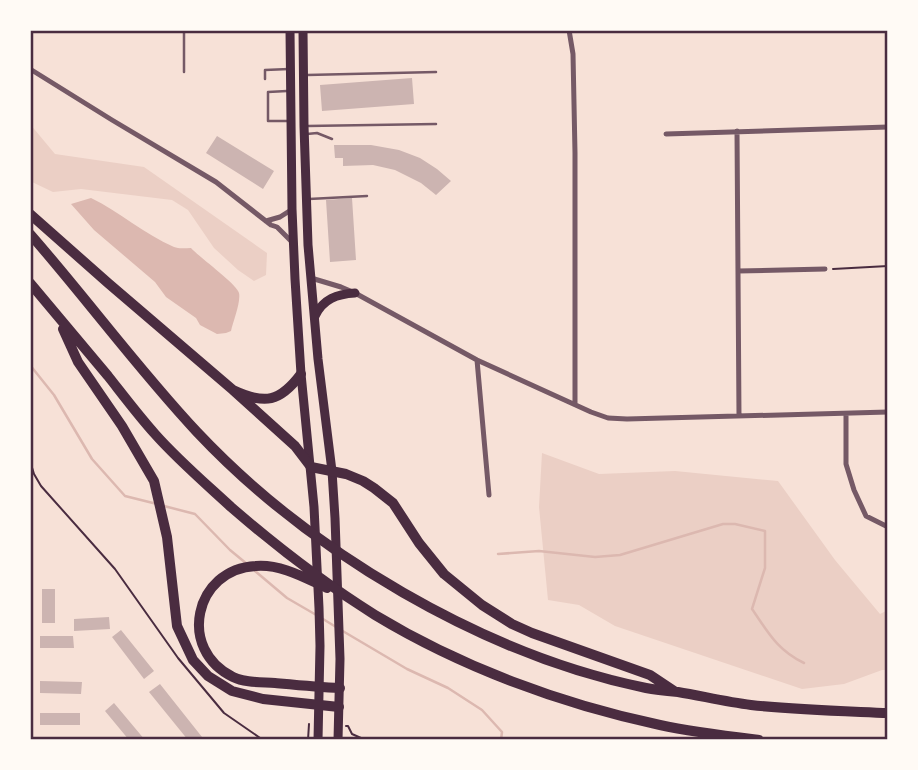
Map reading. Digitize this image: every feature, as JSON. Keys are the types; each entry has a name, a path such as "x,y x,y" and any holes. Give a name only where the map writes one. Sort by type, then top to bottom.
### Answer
{"highway":[{"path":"30,214 233,390 295,446 311,467 346,474 363,481 393,503 429,557 444,574 482,605 531,633 650,675 677,692"},
{"path":"30,234 197,432 274,503 338,552 389,585 512,646 590,673 647,688 797,709 888,713"},
{"path":"30,283 155,434 191,470 267,538 344,595 429,644 543,692 659,725 759,740"},
{"path":"57,316 78,362 122,426 154,481 167,537 177,626 193,660 208,676 232,691 263,699 339,707"},
{"path":"233,390 257,399 274,398 290,388 301,374"},
{"path":"340,688 256,682 233,677 208,657 200,635 200,613 206,594 229,573 246,567 268,566 283,569 344,595"}],"main road":[{"path":"290,30 292,209 301,374 314,507 320,646 318,740"},
{"path":"303,30 310,278 335,518 340,659 338,740"},
{"path":"314,317 324,302 341,294 355,293"}],"street":[{"path":"569,30 573,54 575,153 575,404"},
{"path":"30,69 216,182 277,228 294,245"},
{"path":"666,134 888,127"},
{"path":"737,131 739,416"},
{"path":"266,221 280,217 292,209"},
{"path":"738,271 825,269"},
{"path":"310,278 355,293 477,360 608,418 888,412"},
{"path":"477,360 489,495"},
{"path":"845,414 846,464 854,489 866,516 888,527"}],"lane":[{"path":"184,30 184,72"},
{"path":"265,79 265,70 289,69"},
{"path":"303,75 436,72"},
{"path":"290,91 268,92 268,121 290,121"},
{"path":"304,130 436,124"},
{"path":"304,130 332,139"},
{"path":"306,200 367,196"}],"path":[{"path":"825,269 888,266"},
{"path":"30,461 41,486 115,569 178,658 224,713 263,740"},
{"path":"361,738 379,740"}],"shaded area":[{"path":"30,124 55,154 144,167 267,253 266,275 254,281 238,270 214,248 188,210 172,200 81,189 53,192 32,182"},
{"path":"91,198 163,242 176,248 191,248 232,284 239,297 231,331 217,334 200,325 196,318 166,297 155,282 94,230 71,204"},
{"path":"542,453 599,474 675,471 778,481 835,560 880,614 888,610 888,670 844,684 802,689 615,626 579,605 548,600 539,507"}],"building":[{"path":"412,78 414,104 322,111 320,85"},
{"path":"217,136 274,171 263,189 206,153"},
{"path":"334,145 371,145 399,150 420,158 451,181 436,195 421,183 395,170 373,165 343,166 343,158 335,158"},
{"path":"352,198 356,260 330,262 326,200"},
{"path":"42,589 55,589 55,623 42,623"},
{"path":"109,617 110,629 74,631 74,619"},
{"path":"121,630 154,671 144,679 112,637"},
{"path":"40,636 73,636 74,648 40,648"},
{"path":"40,681 82,682 81,694 40,693"},
{"path":"160,684 202,737 198,740 188,740 149,692"},
{"path":"114,703 145,740 129,740 105,711"},
{"path":"40,713 80,713 80,725 40,725"}],"waterway":[{"path":"30,365 54,395 92,459 125,496 157,504"},
{"path":"164,506 195,514 247,564"},
{"path":"498,554 539,551 595,557 620,555 723,524 765,531 765,568 752,609 780,646 804,663"},
{"path":"255,571 287,598 318,616"},
{"path":"323,619 336,627"},
{"path":"341,630 407,669 448,688 482,710 502,732 501,740"}]}
